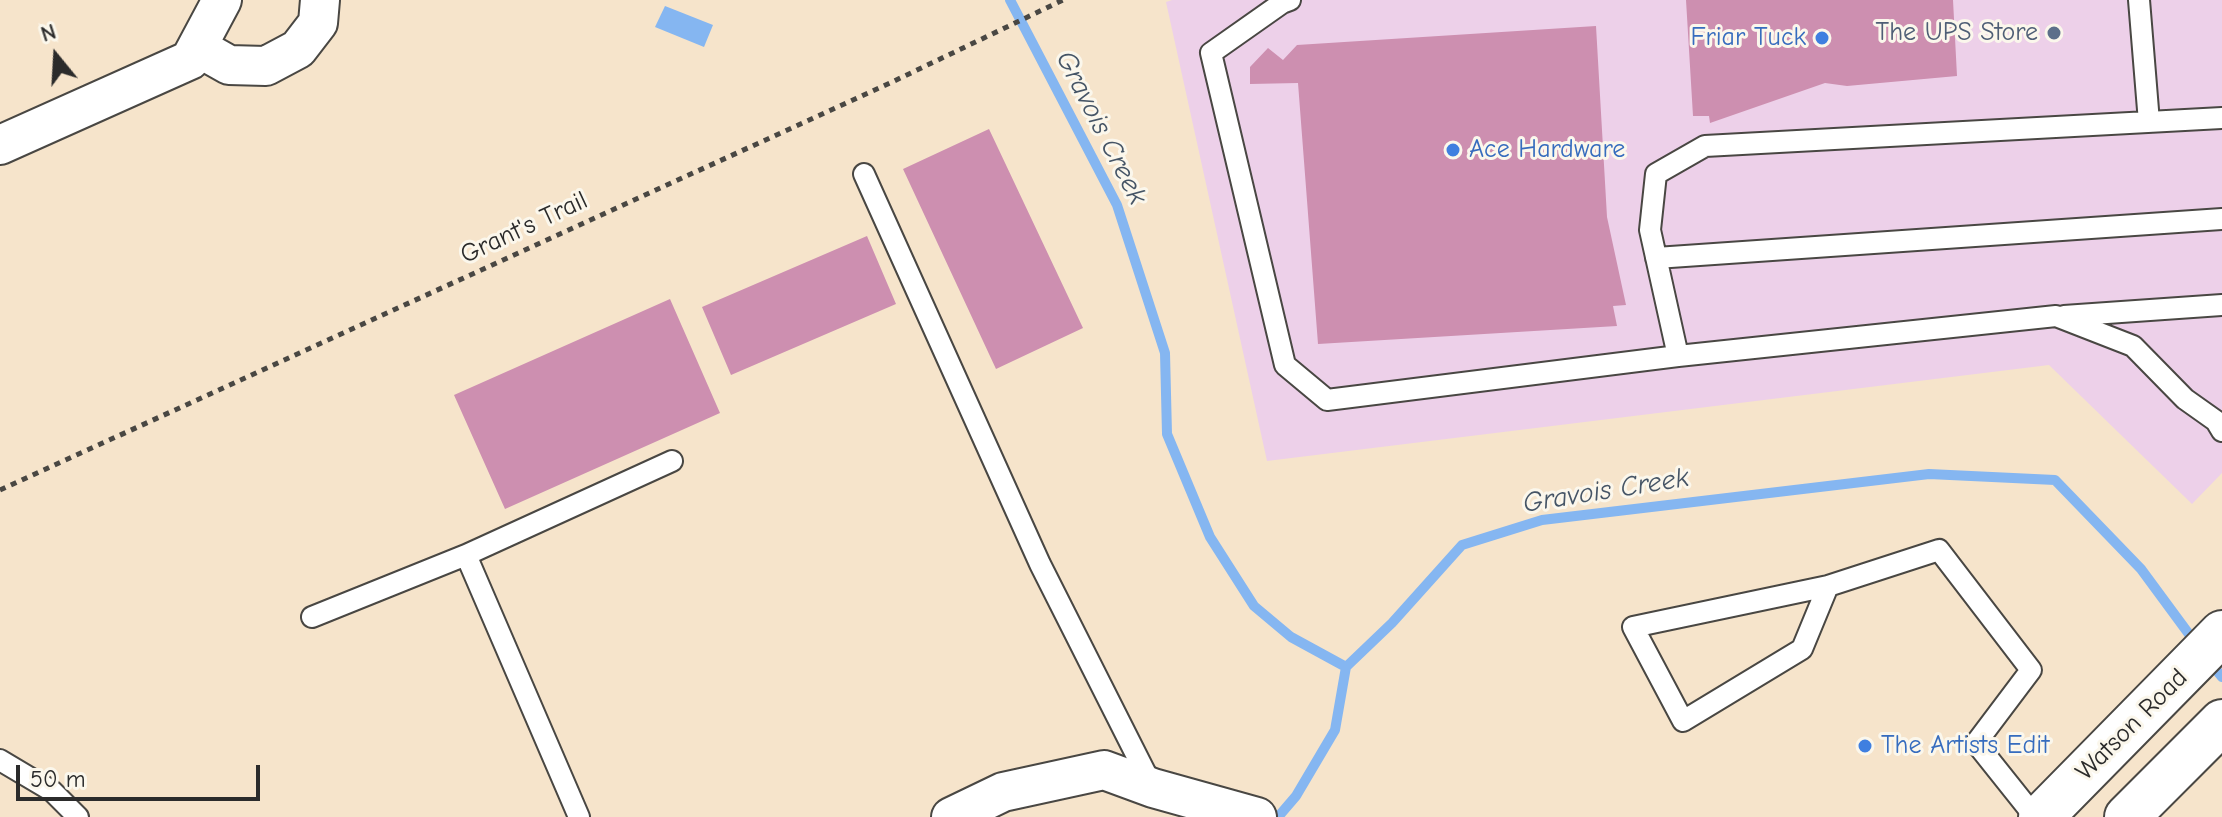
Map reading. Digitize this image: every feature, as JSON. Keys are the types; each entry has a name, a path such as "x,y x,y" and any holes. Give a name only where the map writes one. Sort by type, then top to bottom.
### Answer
{"main road":[{"name":"Watson Road","path":"2038,817 2222,633"},
{"path":"2133,815 2215,729"}],"street":[{"path":"0,145 190,60 222,0"},
{"path":"197,47 229,65 266,66 298,49 318,23 320,0"},
{"path":"951,817 1003,792 1104,770 1153,788 1254,816"}],"lane":[{"path":"1290,0 1211,53 1285,365 1327,400 1678,356 2056,316 2222,305"},
{"path":"2139,0 2149,122"},
{"path":"1678,356 1650,230 1656,174 1705,146 2222,118"},
{"path":"864,174 1040,564 1153,788"},
{"path":"1656,258 2222,219"},
{"path":"2056,316 2133,346 2185,399 2220,422"},
{"path":"312,617 466,555 672,461"},
{"path":"1828,586 1802,649 1683,721 1633,627 1828,586 1939,550 2031,670 1976,743 2038,817"},
{"path":"466,555 579,817"},
{"path":"0,760 52,791 78,817"}],"path":[{"name":"Grant's Trail","path":"0,490 1063,0"}],"shaded area":[{"path":"2222,0 2222,473 2192,504 2049,365 1267,461 1166,2"}],"water":[{"path":"665,6 713,25 704,47 655,27"}],"building":[{"name":"Friar Tuck","path":"1686,0 1953,0 1957,76 1847,86 1825,83 1710,123 1709,116 1693,116"},
{"name":"Ace Hardware","path":"1596,26 1607,217 1626,305 1613,306 1617,326 1318,344 1298,83 1250,84 1250,67 1268,48 1283,60 1297,45"},
{"path":"989,129 1083,328 996,369 903,169"},
{"path":"867,236 896,304 731,375 702,307"},
{"path":"670,299 720,413 505,509 454,395"}],"waterway":[{"name":"Gravois Creek","path":"1010,0 1117,205 1165,353 1167,434 1210,537 1254,606 1291,637 1346,667 1392,623 1462,545 1542,520 1929,474 2055,480 2141,569 2197,645"},
{"name":"Gravois Creek","path":"2209,661 2222,677"},
{"path":"1278,817 1296,796 1335,730 1346,667"}],"place":[{"name":"The UPS Store","path":"2054,33"},
{"name":"Friar Tuck","path":"1822,38"},
{"name":"Ace Hardware","path":"1453,150"},
{"name":"The Artists Edit","path":"1865,746"}]}
